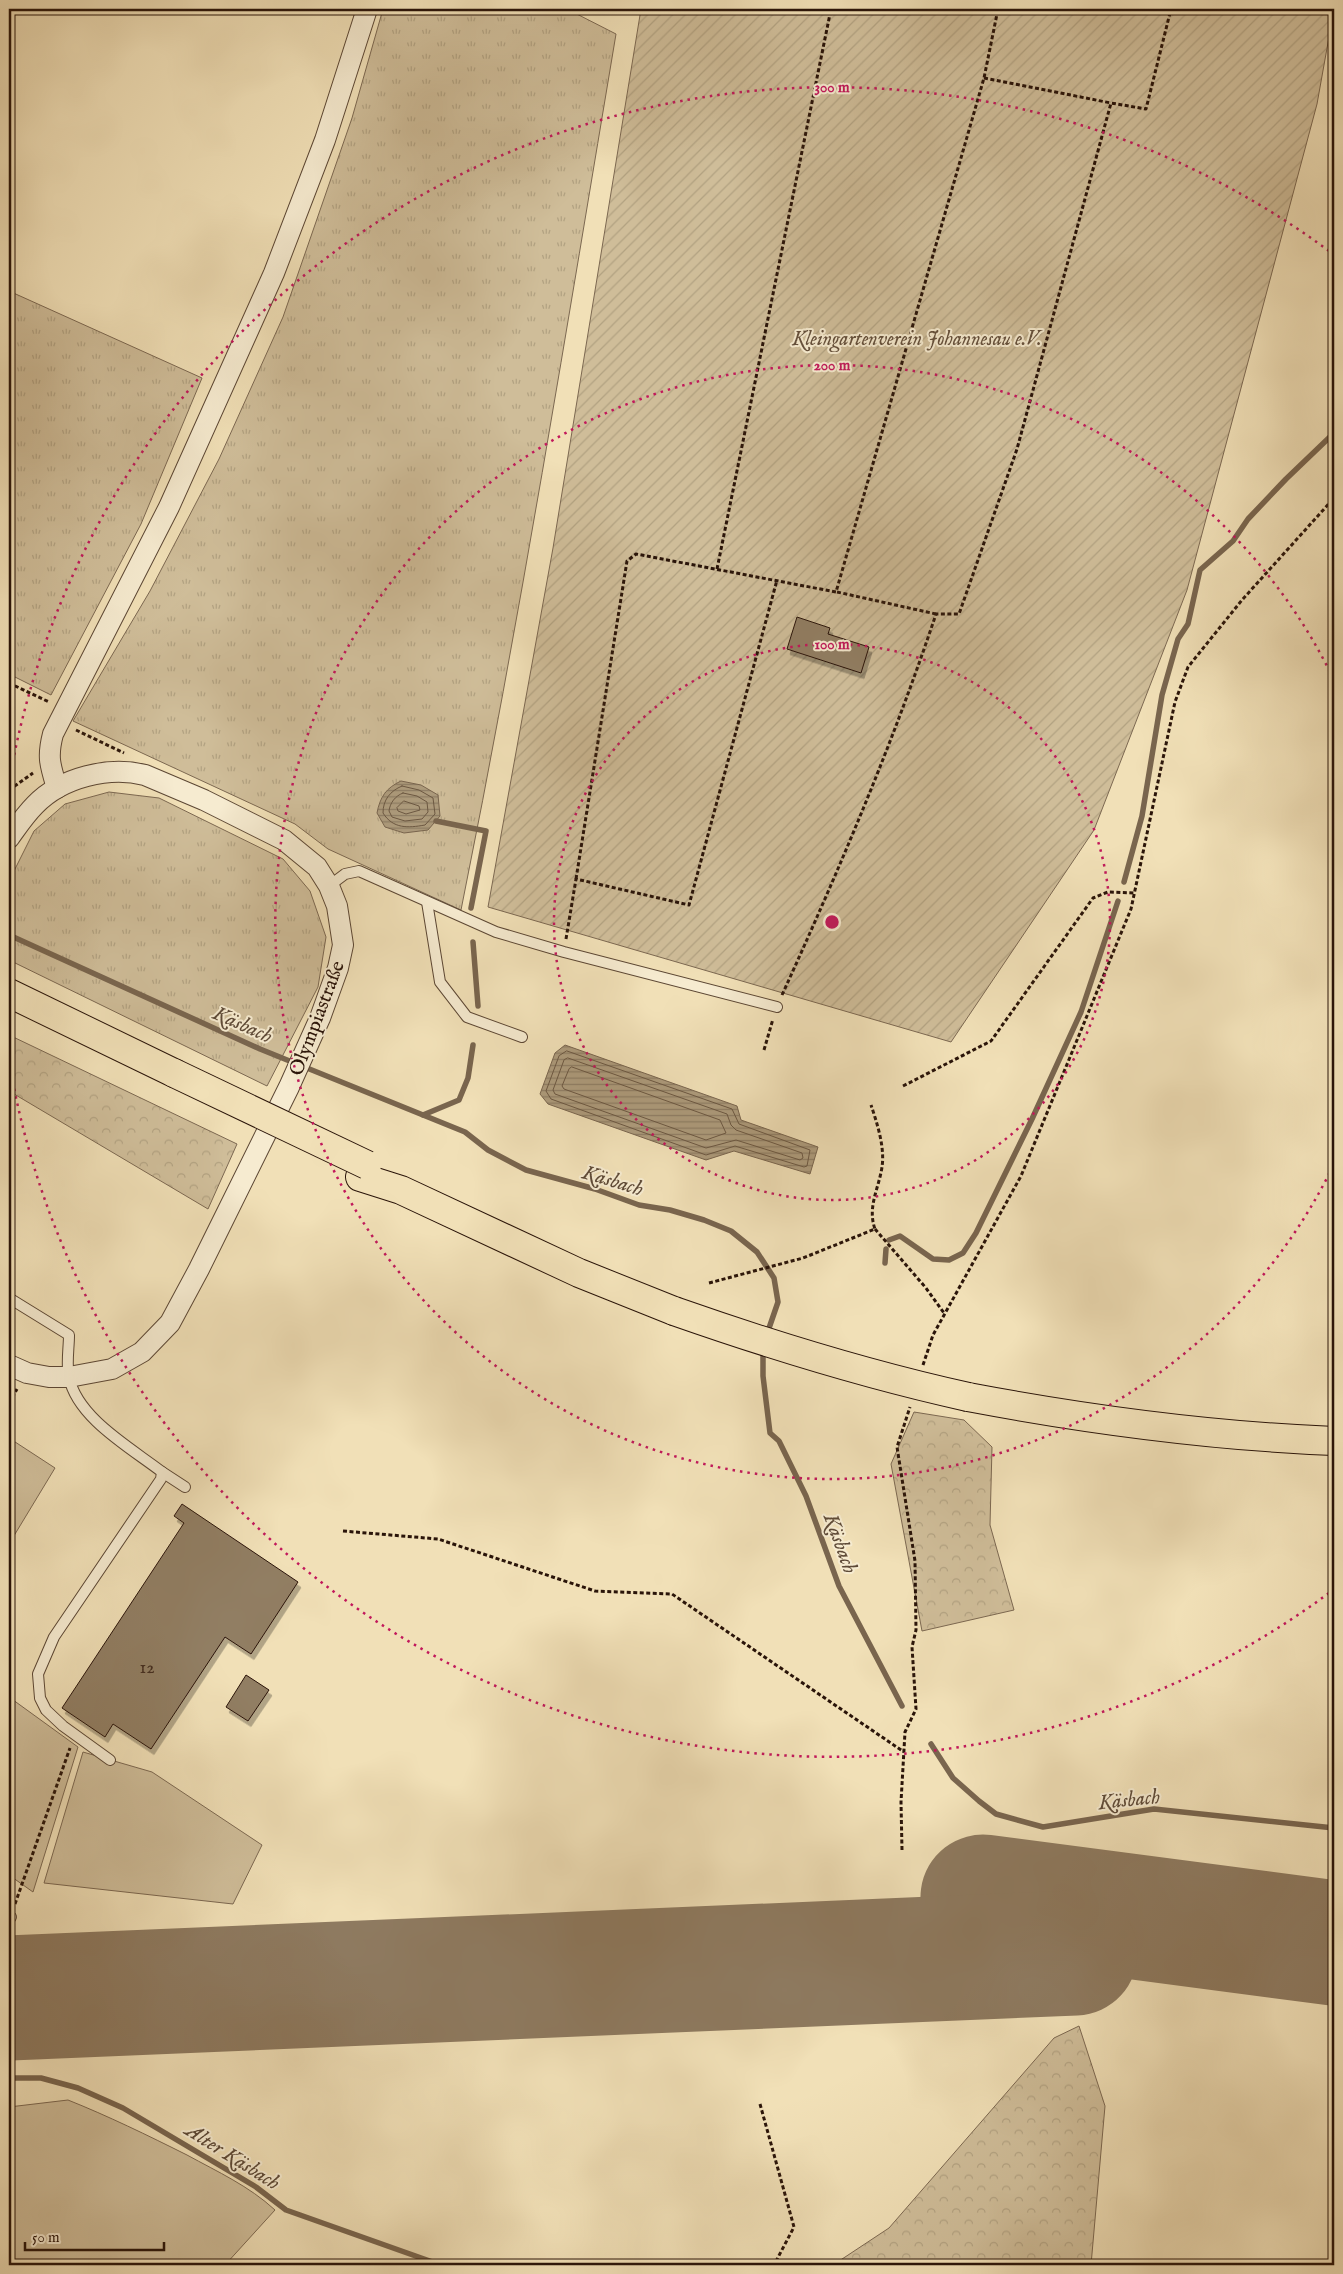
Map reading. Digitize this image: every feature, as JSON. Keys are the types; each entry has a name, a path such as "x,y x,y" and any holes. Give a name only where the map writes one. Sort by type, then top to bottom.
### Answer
{"main road":[{"path":"9,993 173,1079 400,1190 578,1273 674,1312 789,1351 968,1397 1138,1425 1226,1435 1334,1441"},
{"path":"9,1008 173,1079"}],"street":[{"path":"57,788 49,764 48,752 62,716 169,506 274,273 325,140 367,9"},
{"name":"Olympiastraße","path":"9,838 36,804 57,788 95,774 129,771 145,775 204,800 284,840 317,867 329,886 337,906 344,945 338,968 306,1051 206,1256 170,1323 142,1352 112,1369 69,1378 35,1374 9,1365"}],"lane":[{"path":"329,886 345,874 360,871 496,932 564,952 777,1007"},
{"path":"427,902 440,982 466,1017 522,1037"},
{"path":"9,1298 69,1335 69,1378 80,1404 93,1419 162,1475 185,1487"},
{"path":"110,1760 63,1726 46,1710 40,1698 38,1674 44,1656 54,1637 162,1475"}],"path":[{"path":"717,569 830,9"},
{"path":"836,592 984,78 998,9"},
{"path":"984,78 1146,109 1171,9"},
{"path":"564,952 627,561 636,554 777,580 936,614 960,614 1017,449 1111,103"},
{"path":"921,1372 933,1335 1021,1176 1131,909 1175,702 1188,667 1242,600 1334,498"},
{"path":"576,879 689,905 777,580"},
{"path":"764,1050 777,1007 846,846 916,673 936,614"},
{"path":"9,683 128,754"},
{"path":"9,790 24,778 49,764"},
{"path":"903,1086 991,1041 1093,898 1108,892 1134,893"},
{"path":"871,1105 880,1139 883,1166 872,1203 875,1229 945,1313"},
{"path":"709,1282 803,1258 875,1229"},
{"path":"9,1403 18,1389"},
{"path":"902,1850 901,1802 905,1732 916,1709 912,1647 916,1630 915,1561 897,1447 912,1400"},
{"path":"343,1531 438,1539 595,1591 672,1594 904,1752"},
{"path":"10,1918 75,1734"},
{"path":"760,2104 794,2227 774,2265"}],"green space":[{"path":"383,9 567,9 616,34 523,582 461,910 328,849 295,824 73,721 150,591 219,459 283,317 352,118"},
{"name":"Kleingartenverein Johannesau e.V.","path":"641,9 1334,9 1317,104 1187,590 1094,830 951,1042 488,907 553,548"},
{"path":"9,291 202,378 141,524 51,695 9,674"},
{"path":"109,792 159,798 283,859 310,891 326,937 318,987 267,1086 9,960 9,881 34,831 65,804"},
{"path":"9,1035 237,1144 208,1209 9,1091"},
{"path":"914,1412 964,1420 992,1447 990,1525 1014,1610 922,1631 891,1464"},
{"path":"9,1438 55,1468 9,1544"},
{"path":"9,1697 78,1747 33,1892 9,1875"},
{"path":"83,1752 152,1772 262,1845 233,1904 44,1883"},
{"path":"1079,2026 1105,2106 1091,2265 833,2265 889,2228 1054,2038"},
{"path":"68,2100 128,2126 187,2155 244,2187 275,2210 225,2265 9,2265 9,2107"}],"water":[{"path":"401,781 421,785 438,795 440,816 428,830 404,833 385,827 377,813 384,794"},
{"path":"565,1045 737,1106 741,1120 818,1147 810,1174 734,1151 706,1160 548,1104 540,1094 555,1053"}],"building":[{"path":"797,617 830,628 828,634 869,647 861,673 787,649"},
{"path":"182,1504 298,1582 251,1654 225,1637 151,1749 113,1724 105,1737 62,1708 184,1523 174,1516"},
{"path":"246,1675 269,1690 248,1721 226,1707"}],"waterway":[{"path":"1124,882 1142,816 1162,695 1178,639 1188,624 1200,570 1233,541 1248,519 1334,433"},
{"path":"436,821 486,831 471,908"},
{"path":"889,1240 900,1236 933,1259 949,1260 963,1253 976,1233 1032,1119 1081,1012 1118,901"},
{"name":"Käsbach","path":"9,935 260,1049 465,1132 488,1150 526,1170 595,1189 639,1205 670,1210 704,1220 731,1231 757,1252 774,1278 778,1302 767,1334"},
{"path":"473,942 478,1006"},
{"path":"423,1115 459,1100 468,1078 473,1045"},
{"path":"885,1263 886,1249"},
{"name":"Käsbach","path":"763,1347 763,1376 770,1433 779,1441 806,1496 839,1586 902,1706"},
{"name":"Käsbach","path":"931,1744 953,1778 996,1814 1043,1827 1154,1809 1334,1828"},
{"name":"Alter Käsbach","path":"9,2078 41,2078 78,2088 123,2108 256,2187 286,2210 441,2265"}],"runway":[{"path":"983,1897 1334,1943"},
{"path":"9,1998 1075,1953"}]}
